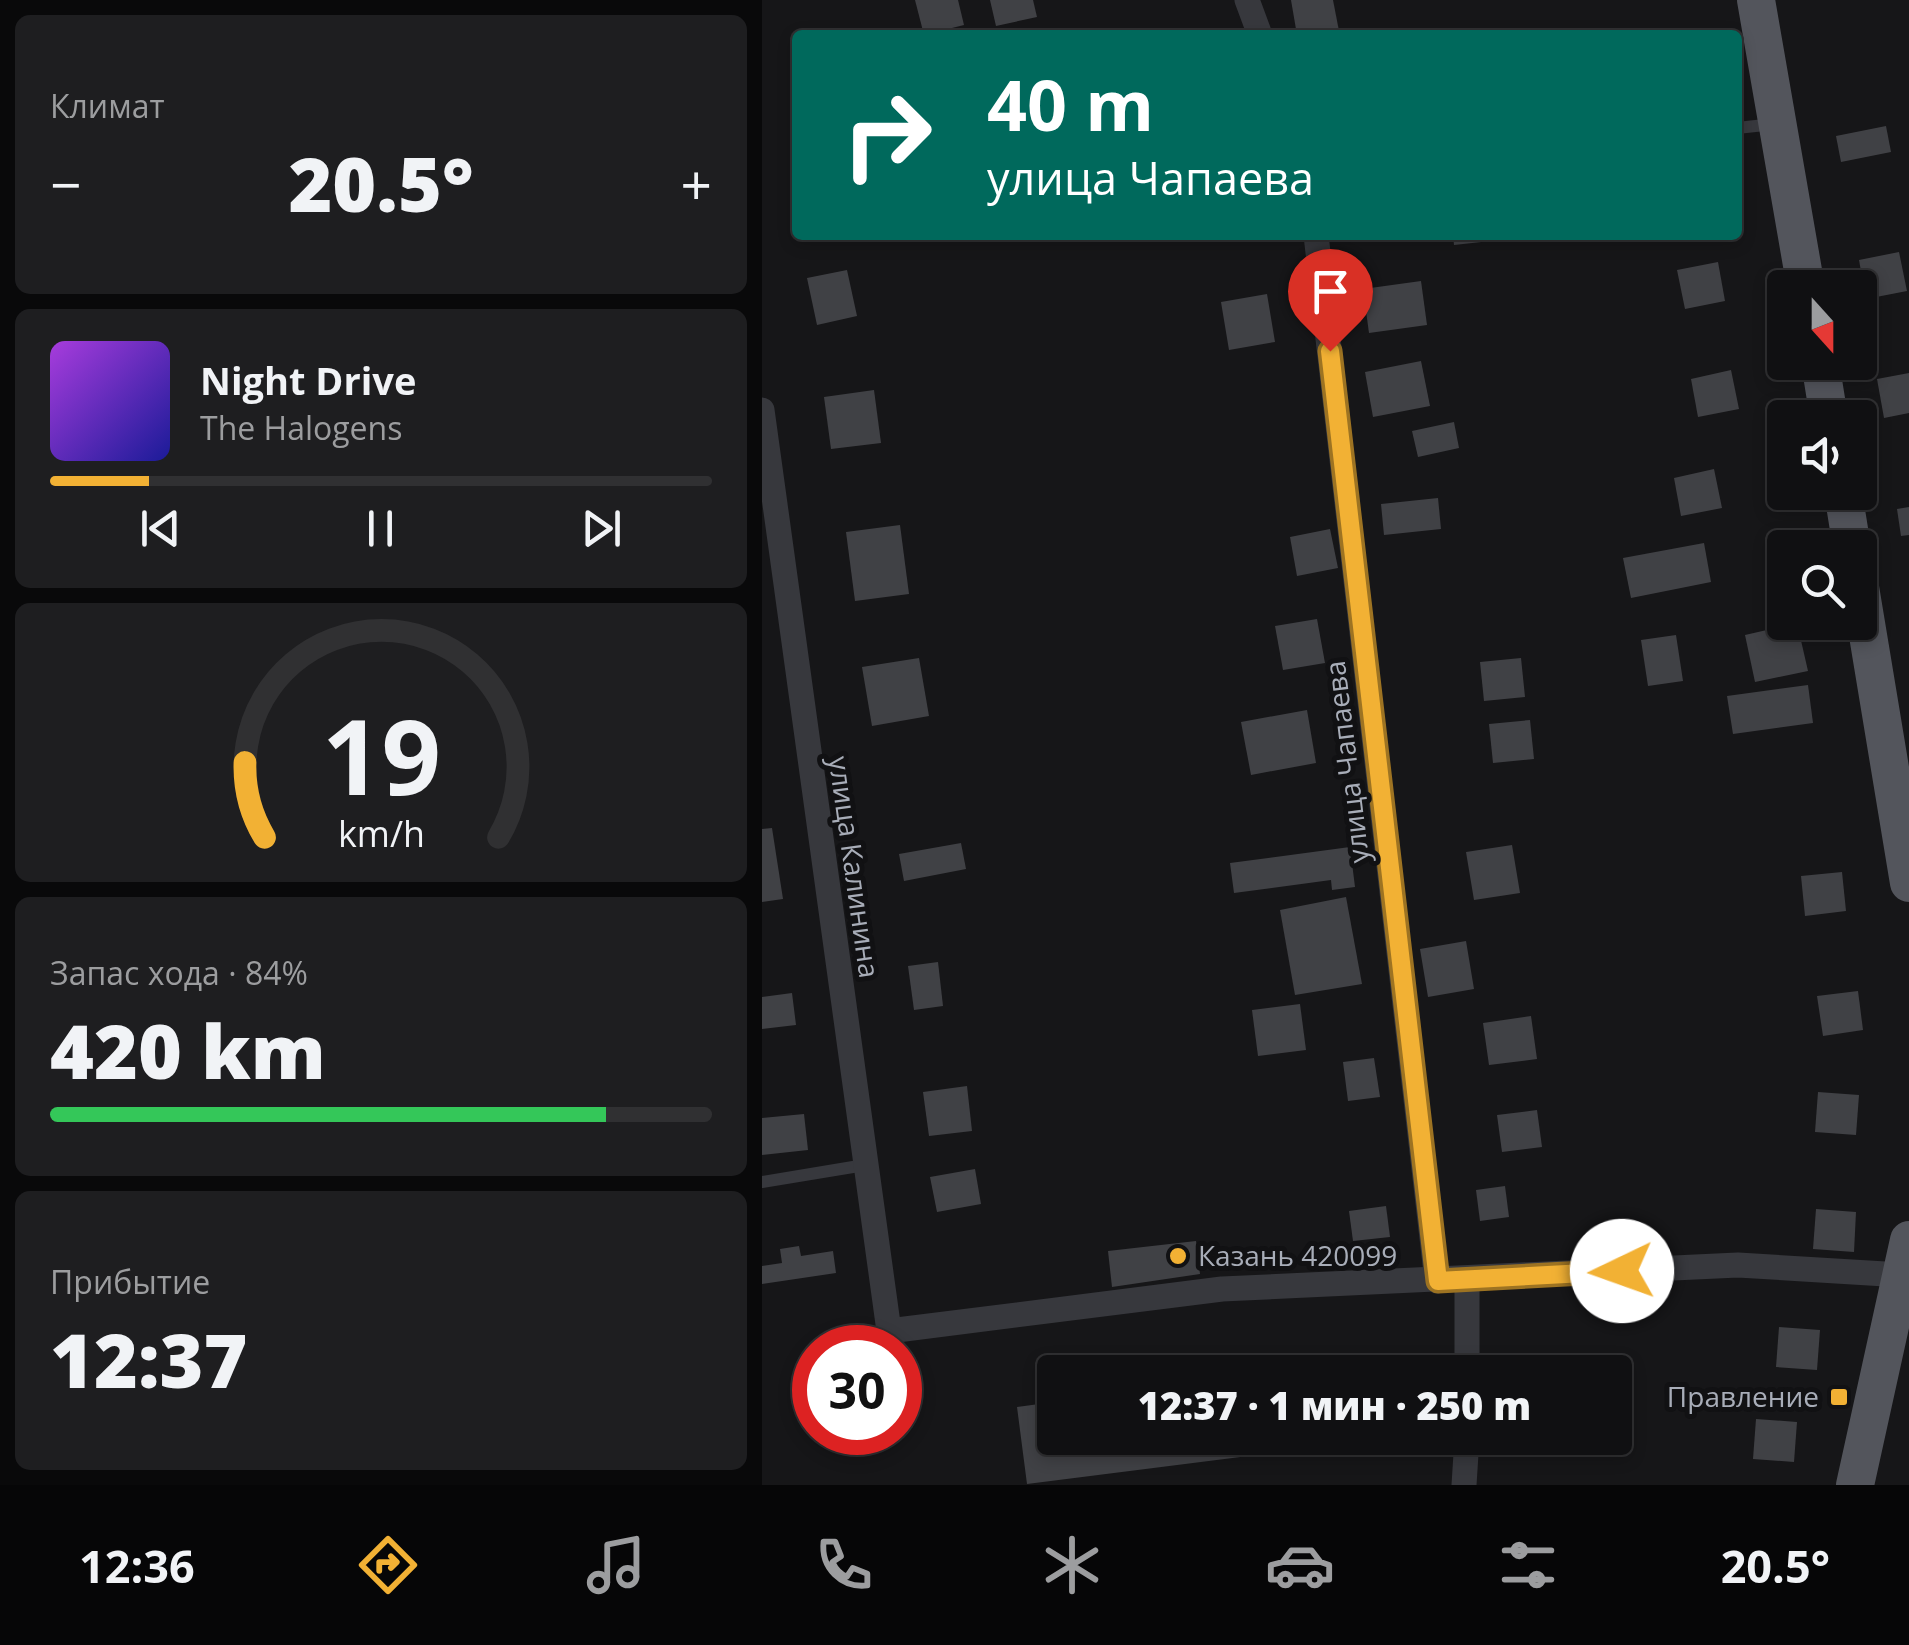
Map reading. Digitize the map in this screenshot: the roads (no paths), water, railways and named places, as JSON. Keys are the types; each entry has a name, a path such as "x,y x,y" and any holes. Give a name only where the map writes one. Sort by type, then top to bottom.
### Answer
{"main road":[{"path":"1756,0 1758,54 1777,124 1803,270"},
{"path":"1869,640 1908,882"},
{"path":"1855,1485 1905,1258"}],"street":[{"path":"1247,0 1258,30"},
{"name":"улица Чапаева","path":"1317,240 1438,1281"},
{"name":"улица Калинина","path":"762,410 889,1331 1222,1289 1438,1281"},
{"path":"1438,1281 1905,1258"},
{"path":"1467,1280 1468,1355"},
{"path":"1464,1485 1465,1455"}],"lane":[{"path":"1742,128 1777,124"},
{"path":"762,1182 865,1166"}],"place":[{"name":"Казань 420099","path":"1178,1256"},
{"name":"Правление","path":"1839,1397"}]}
